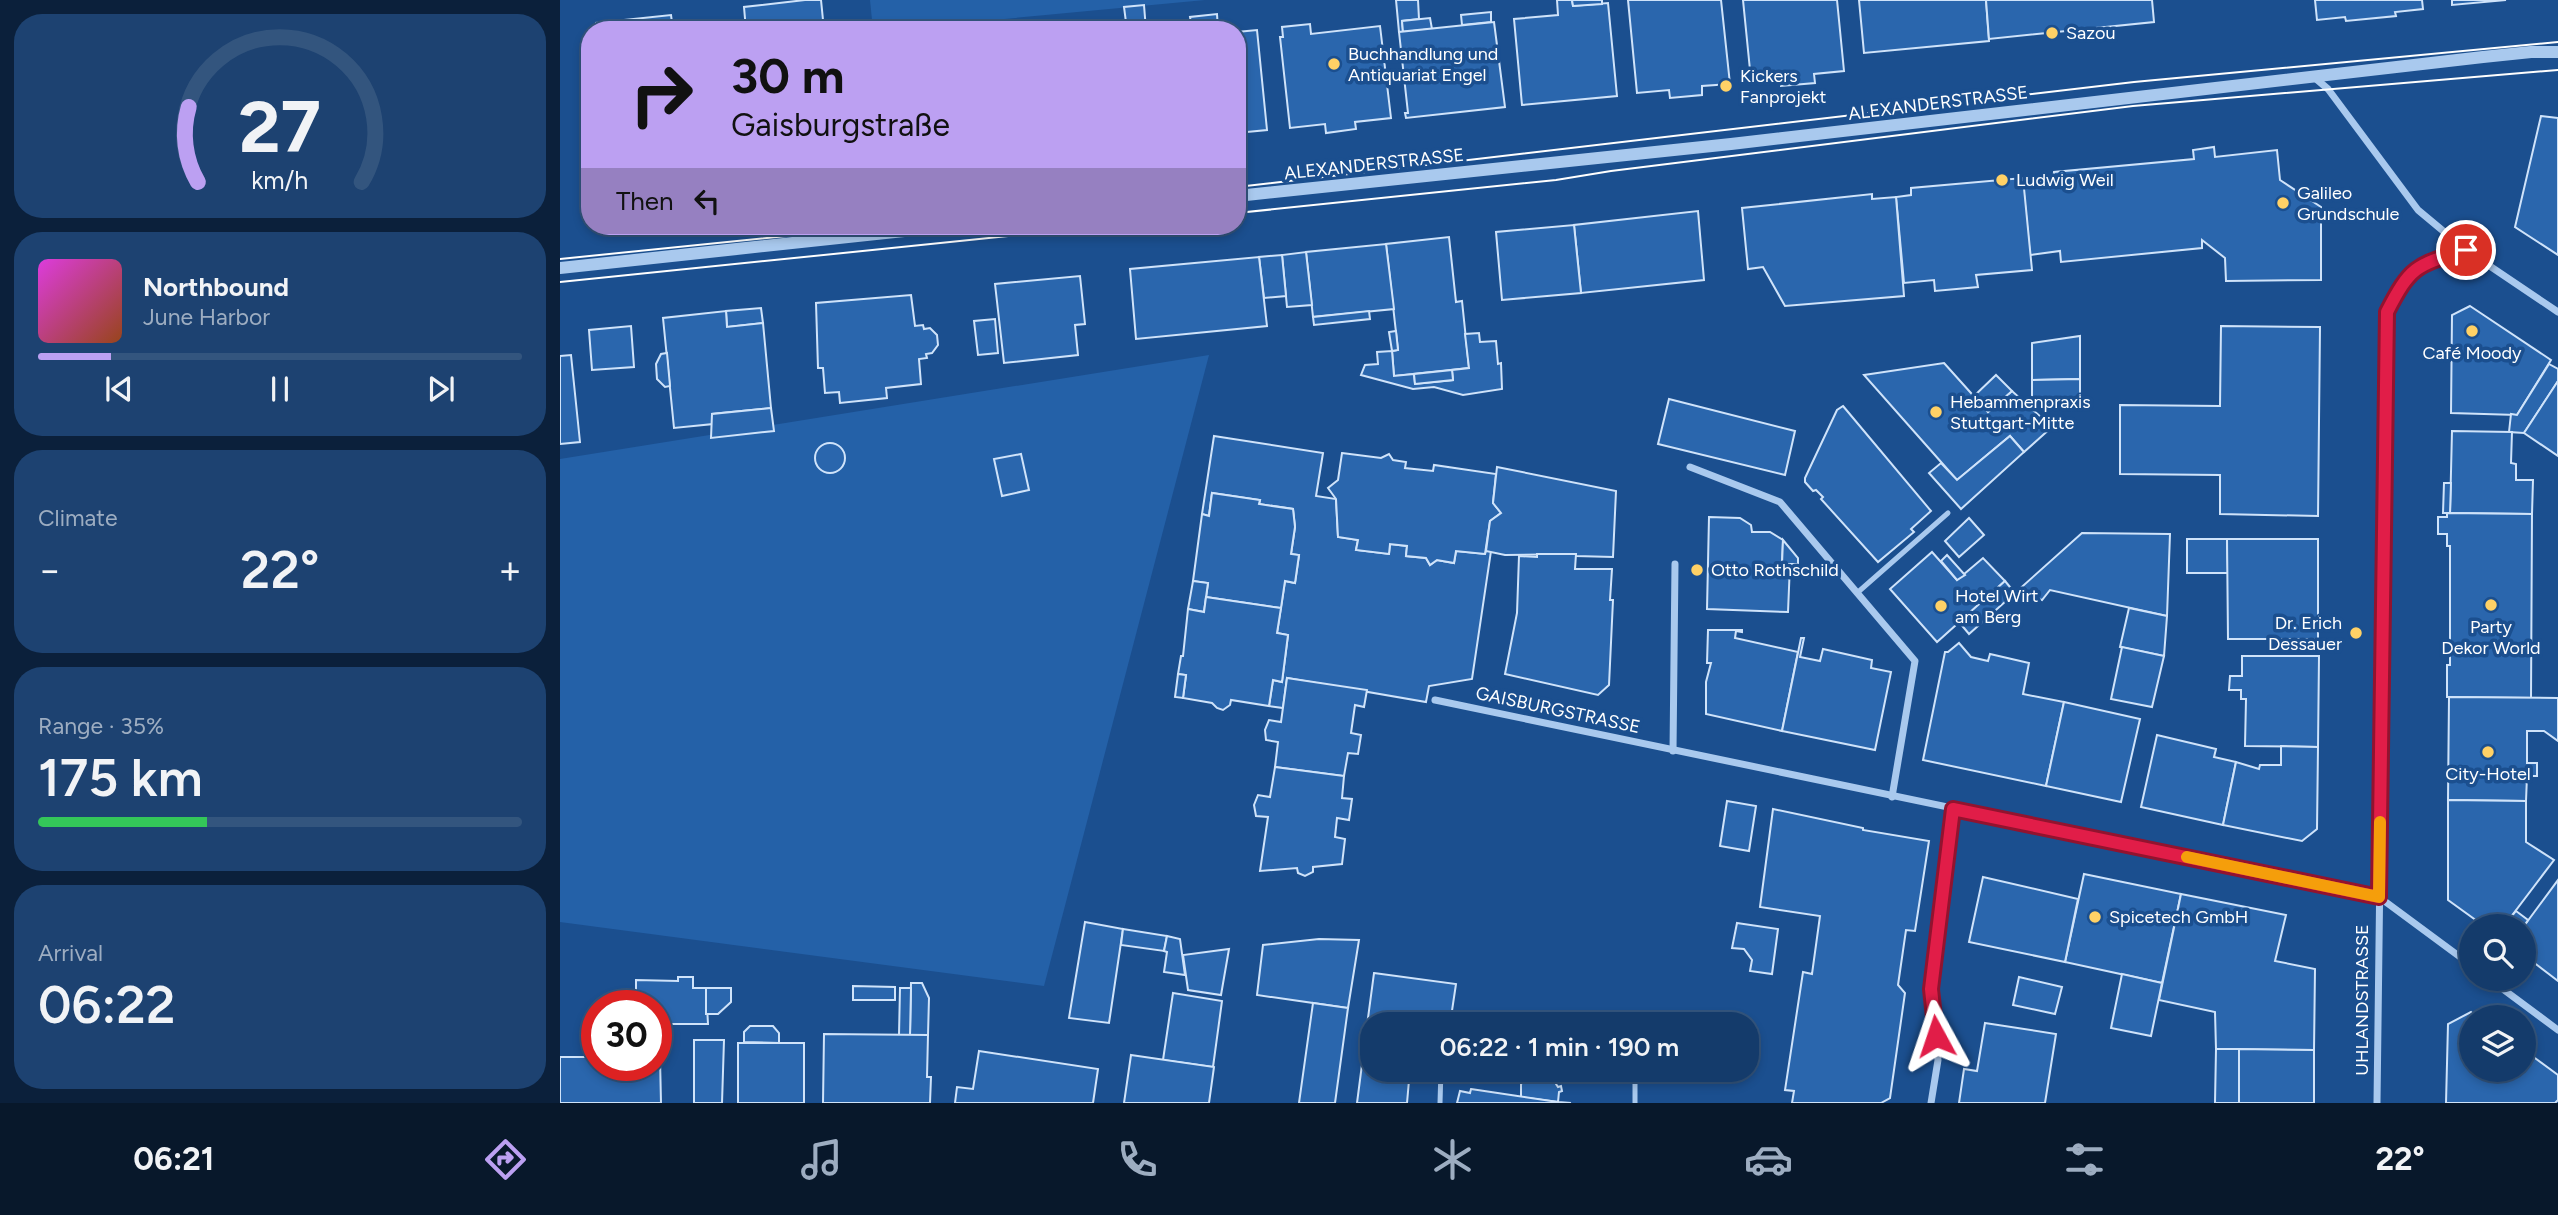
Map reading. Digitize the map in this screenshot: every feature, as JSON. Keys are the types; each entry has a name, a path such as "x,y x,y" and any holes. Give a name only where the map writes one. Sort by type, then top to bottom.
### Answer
{"street":[{"name":"ALEXANDERSTRASSE","path":"1246,195 1731,144 2483,57 2558,52"},
{"path":"2315,77 2328,89 2418,210 2466,250 2558,312"},
{"path":"560,268 867,235"},
{"name":"UHLANDSTRASSE","path":"2377,1103 2387,312 2411,272 2431,261 2466,250"},
{"path":"1690,467 1780,502 1915,661 1892,797"},
{"path":"1673,751 1675,564"},
{"name":"GAISBURGSTRASSE","path":"1435,700 2379,897 2459,956"},
{"path":"1931,1103 1938,1060 1931,989 1953,809"},
{"path":"2506,991 2558,1030"}],"lane":[{"path":"1857,593 1948,513"},
{"path":"1440,1103 1441,1082"},
{"path":"1634,1082 1635,1103"}],"shaded area":[{"path":"870,0 1205,0 982,21 872,21"},
{"path":"1209,355 1044,986 560,922 560,459"}],"building":[{"path":"821,0 823,21 745,21 744,7"},
{"path":"1396,0 1418,0 1419,19 1402,21 1403,32 1399,32"},
{"path":"1557,0 1572,0 1573,6 1608,3 1617,96 1522,105 1514,19 1558,15"},
{"path":"1572,0 1602,0 1602,4 1573,6"},
{"path":"1628,0 1721,0 1730,84 1702,86 1702,95 1670,98 1669,90 1637,93"},
{"path":"1743,0 1837,0 1844,71 1814,74 1815,83 1781,86 1781,77 1751,80"},
{"path":"1859,0 1986,0 1989,41 1864,53"},
{"path":"1986,0 2152,0 2154,22 1989,39"},
{"path":"2315,0 2422,0 2423,9 2395,12 2396,16 2346,21 2345,17 2317,20"},
{"path":"2452,0 2506,0 2452,5"},
{"path":"1144,5 1145,21 1126,21 1124,7"},
{"path":"1491,12 1491,22 1462,25 1461,15"},
{"path":"1217,14 1217,21 1191,21 1190,17"},
{"path":"671,15 672,21 615,21"},
{"path":"1430,18 1432,29 1403,32 1402,21"},
{"path":"1494,22 1505,107 1406,118 1405,113 1408,113 1399,32"},
{"name":"Buchhandlung und Antiquariat Engel","path":"1310,24 1311,34 1380,26 1391,118 1355,122 1356,129 1326,133 1325,124 1290,128 1280,37 1283,37 1282,27"},
{"path":"1257,30 1267,130 1246,132 1246,31"},
{"path":"2541,116 2558,118 2558,255 2515,227"},
{"path":"2214,147 2215,157 2277,150 2280,180 2321,207 2321,280 2226,281 2225,258 2202,240 2202,248 2061,262 2060,251 2030,255 2023,184 2053,181 2054,172 2194,159 2193,150"},
{"path":"2023,178 2032,270 1976,275 1978,287 1935,291 1934,280 1904,283 1896,197 1911,195 1911,188"},
{"path":"1872,194 1872,199 1896,197 1904,296 1785,306 1763,267 1748,269 1742,208"},
{"path":"1698,211 1704,280 1581,293 1574,225"},
{"path":"1574,225 1581,293 1502,300 1496,232"},
{"path":"1449,237 1456,302 1462,301 1469,368 1394,376 1392,351 1398,350 1386,244"},
{"path":"1386,244 1394,309 1313,317 1306,252"},
{"path":"1306,252 1312,305 1287,307 1282,255"},
{"path":"1282,255 1286,296 1264,298 1259,257"},
{"path":"1259,257 1267,326 1136,339 1130,269"},
{"path":"1080,276 1085,324 1075,325 1078,355 1004,363 995,284"},
{"path":"911,295 915,326 923,325 924,329 930,328 937,335 938,345 932,353 926,354 927,358 919,359 921,384 886,388 887,398 840,403 839,392 825,393 823,368 818,368 816,303"},
{"path":"2470,306 2551,360 2517,415 2451,413 2452,315"},
{"path":"761,308 763,323 727,327 726,311"},
{"path":"726,311 727,327 763,323 771,408 712,414 713,424 674,428 663,318"},
{"path":"1369,311 1370,319 1314,325 1313,317"},
{"path":"995,319 998,353 978,355 974,321"},
{"path":"631,326 634,367 592,370 589,330"},
{"path":"2221,326 2320,327 2318,516 2220,514 2220,475 2120,474 2120,405 2220,406"},
{"path":"1396,331 1398,350 1392,351 1389,332"},
{"path":"1479,333 1480,342 1496,341 1498,364 1501,363 1502,389 1463,395 1434,387 1413,389 1361,375 1365,365 1378,364 1377,352 1392,351 1394,376 1414,374 1415,384 1453,380 1452,370 1469,368 1465,334"},
{"path":"2080,336 2080,379 2032,380 2032,343"},
{"path":"667,353 670,386 665,387 657,379 656,364 661,354"},
{"path":"571,355 580,442 560,444 560,356"},
{"path":"1944,363 1988,412 2012,391 2052,427 2024,452 2010,436 1957,480 1864,375"},
{"path":"2549,364 2558,369 2558,381 2524,433 2509,432 2511,414 2517,415"},
{"path":"1452,370 1453,380 1415,384 1414,374"},
{"path":"1996,375 2012,391 1988,412 1973,397"},
{"path":"2080,379 2080,404 2032,404 2032,380"},
{"path":"2558,381 2558,456 2524,433"},
{"path":"1669,399 1795,431 1785,475 1658,444"},
{"path":"1843,406 1931,511 1911,529 1914,532 1878,562 1821,499 1823,497 1805,482 1837,410"},
{"path":"771,408 774,431 711,438 712,414"},
{"path":"2452,431 2512,432 2511,463 2516,464 2516,480 2533,480 2532,514 2450,513"},
{"path":"1214,436 1323,453 1316,496 1336,499 1338,537 1358,540 1356,550 1389,554 1390,544 1407,546 1406,556 1426,558 1430,565 1437,560 1454,563 1456,551 1485,554 1486,551 1491,551 1472,679 1429,686 1426,702 1287,678 1283,708 1269,706 1273,680 1282,682 1288,635 1277,633 1285,581 1295,583 1299,555 1291,554 1295,527 1293,509 1259,504 1260,500 1212,493 1209,516 1202,514"},
{"path":"2010,436 2024,452 1961,509 1929,473 1941,463 1957,480"},
{"path":"830,443 836,444 844,452 844,464 836,472 830,473 824,472 816,464 815,458 816,452 824,444"},
{"path":"1342,453 1381,458 1389,454 1393,460 1406,462 1405,468 1433,471 1434,465 1496,474 1493,503 1501,513 1490,521 1485,554 1456,551 1454,563 1437,560 1430,565 1426,558 1406,556 1407,546 1390,544 1389,554 1356,550 1358,540 1338,537 1336,499 1328,488 1338,480"},
{"path":"1021,454 1029,490 1002,496 994,459"},
{"path":"1497,467 1616,491 1613,557 1576,554 1505,555 1486,551 1490,521 1501,513 1493,503"},
{"path":"2444,483 2451,483 2450,513 2443,513"},
{"path":"1212,493 1260,500 1259,504 1293,509 1295,527 1291,554 1299,555 1295,583 1285,581 1281,608 1206,597 1208,583 1193,581 1202,514 1209,516"},
{"name":"Party Dekor World","path":"2447,513 2532,514 2531,698 2447,697 2447,665 2450,665 2450,546 2447,546 2447,534 2438,534 2438,517 2447,517"},
{"path":"1709,517 1740,518 1751,525 1752,532 1770,532 1783,540 1782,564 1790,564 1788,612 1707,609"},
{"path":"1969,518 1984,535 1959,557 1945,541"},
{"path":"2082,533 2170,534 2167,616 2050,590 2042,600 2015,593"},
{"path":"2187,539 2227,539 2228,573 2187,573"},
{"path":"2227,539 2318,539 2318,639 2228,639"},
{"path":"1783,540 1798,558 1798,564 1782,564"},
{"name":"Hotel Wirt am Berg","path":"1932,552 1957,580 1983,558 2005,581 1937,642 1890,589"},
{"path":"1537,554 1576,554 1575,569 1612,569 1609,685 1598,695 1505,674 1517,613 1519,556 1537,557"},
{"path":"1947,555 1965,575 1957,580 1941,561"},
{"path":"1193,581 1208,583 1204,612 1188,609"},
{"path":"2005,581 2015,593 1969,634 1959,622"},
{"path":"1206,597 1281,608 1277,633 1288,635 1282,682 1273,680 1269,706 1231,700 1230,705 1223,710 1212,703 1183,698 1186,675 1178,674 1183,656 1188,609 1204,612"},
{"path":"2129,608 2167,616 2164,656 2120,647"},
{"path":"1708,630 1742,630 1736,631 1735,638 1798,652 1782,731 1706,714 1706,682 1711,663 1707,663"},
{"path":"1801,638 1804,638 1800,657 1820,661 1823,649 1872,660 1871,668 1891,672 1875,750 1782,731"},
{"path":"1959,643 1971,657 1988,661 1990,654 2029,663 2023,694 2064,702 2046,786 1923,760 1945,652"},
{"path":"2122,647 2164,656 2152,707 2111,699"},
{"path":"2242,656 2319,656 2318,747 2245,746 2246,699 2241,699 2241,690 2229,690 2230,676 2242,676"},
{"path":"1178,674 1186,675 1183,698 1175,697"},
{"path":"1287,678 1367,690 1364,707 1355,705 1351,733 1361,735 1358,754 1348,753 1344,776 1275,767 1278,742 1266,740 1265,730 1269,720 1281,722"},
{"name":"City-Hotel","path":"2449,697 2558,698 2558,741 2544,731 2527,731 2527,763 2537,763 2537,776 2527,776 2526,801 2448,800"},
{"path":"2064,702 2140,719 2121,802 2046,786"},
{"path":"2157,735 2216,749 2214,757 2236,762 2223,825 2141,807"},
{"path":"2281,746 2318,747 2317,829 2302,841 2223,825 2236,762 2259,769 2260,765 2281,765"},
{"path":"1275,767 1344,776 1342,798 1352,799 1349,820 1337,818 1335,837 1345,839 1342,864 1313,867 1313,872 1305,876 1298,873 1297,868 1260,871 1268,817 1256,816 1254,805 1258,795 1270,797"},
{"path":"2448,800 2526,801 2526,842 2554,860 2513,914 2467,914 2448,900"},
{"path":"1727,801 1756,806 1749,851 1720,846"},
{"path":"1773,809 1863,830 1929,841 1915,931 1906,930 1898,985 1905,993 1890,1098 1881,1103 1792,1103 1794,1091 1785,1090 1803,972 1812,974 1820,916 1760,907"},
{"path":"2084,874 2181,894 2162,983 2065,962"},
{"path":"1983,877 2078,899 2065,962 1969,942"},
{"path":"2558,880 2558,981 2536,964 2536,914 2533,914"},
{"path":"2181,894 2286,915 2275,961 2315,969 2314,1050 2216,1049 2215,1012 2159,1000"},
{"path":"1085,922 1123,929 1109,1023 1069,1018"},
{"path":"1737,923 1778,929 1772,974 1750,971 1752,960 1744,949 1732,948"},
{"path":"1123,929 1167,936 1164,951 1121,945"},
{"path":"1167,936 1180,939 1185,975 1164,972"},
{"path":"1319,939 1359,940 1348,1008 1257,995 1263,945"},
{"path":"1229,949 1221,995 1188,990 1183,955"},
{"path":"1374,973 1456,984 1452,1012 1369,1012"},
{"path":"2122,974 2162,983 2151,1036 2111,1028"},
{"path":"678,977 693,977 693,988 706,988 708,1024 672,1024 672,990 636,990 636,980 678,981"},
{"path":"2019,977 2062,987 2055,1014 2013,1005"},
{"path":"911,983 922,983 929,998 928,1035 910,1035"},
{"path":"853,986 895,987 895,1000 853,1000"},
{"path":"706,988 731,988 731,1002 718,1014 706,1014"},
{"path":"900,988 911,988 910,1035 899,1035"},
{"path":"1173,993 1222,1001 1213,1067 1163,1060"},
{"path":"1313,1003 1348,1008 1335,1103 1299,1103"},
{"path":"2459,1018 2459,1082 2536,1082 2536,1059 2558,1075 2558,1100 2555,1103 2446,1103 2448,1024"},
{"path":"1985,1023 2056,1034 2045,1103 1959,1103 1964,1069 1977,1071"},
{"path":"750,1026 773,1026 779,1033 779,1043 744,1042 744,1032"},
{"path":"824,1034 928,1035 927,1077 931,1077 930,1103 823,1103"},
{"path":"694,1040 724,1040 722,1103 694,1103"},
{"path":"738,1043 804,1043 804,1103 738,1103"},
{"path":"2216,1049 2239,1049 2239,1103 2215,1103"},
{"path":"2239,1049 2314,1050 2314,1103 2239,1103"},
{"path":"979,1051 1098,1069 1093,1103 955,1103 957,1087 973,1089"},
{"path":"1131,1055 1214,1067 1209,1103 1124,1103"},
{"path":"560,1057 581,1057 581,1081 661,1081 661,1103 560,1103"},
{"path":"1360,1080 1360,1082 1409,1082 1407,1103 1357,1103"},
{"path":"1555,1082 1558,1087 1561,1086 1562,1091 1559,1092 1558,1102 1521,1097 1521,1084"},
{"path":"1471,1089 1571,1103 1457,1103 1460,1091 1470,1093"}],"tram line":[{"path":"1246,186 2134,82 2558,42"},
{"path":"1246,212 1556,180 2133,106 2558,70"},
{"path":"560,259 796,235"},
{"path":"560,282 1019,235"}],"slow traffic":[{"path":"2187,857 2379,897 2380,822"}],"place":[{"name":"Sazou","path":"2052,33"},
{"name":"Buchhandlung und Antiquariat Engel","path":"1334,64"},
{"name":"Kickers Fanprojekt","path":"1726,86"},
{"name":"Ludwig Weil","path":"2002,180"},
{"name":"Galileo Grundschule","path":"2283,203"},
{"name":"Café Moody","path":"2472,331"},
{"name":"Hebammenpraxis Stuttgart-Mitte","path":"1936,412"},
{"name":"Otto Rothschild","path":"1697,570"},
{"name":"Party Dekor World","path":"2491,605"},
{"name":"Hotel Wirt am Berg","path":"1941,606"},
{"name":"Dr. Erich Dessauer","path":"2356,633"},
{"name":"City-Hotel","path":"2488,752"},
{"name":"Spicetech GmbH","path":"2095,917"}],"route":[{"path":"1936,1036 1931,989 1953,809 2379,897 2387,312 2411,272 2431,261 2466,250"}]}
